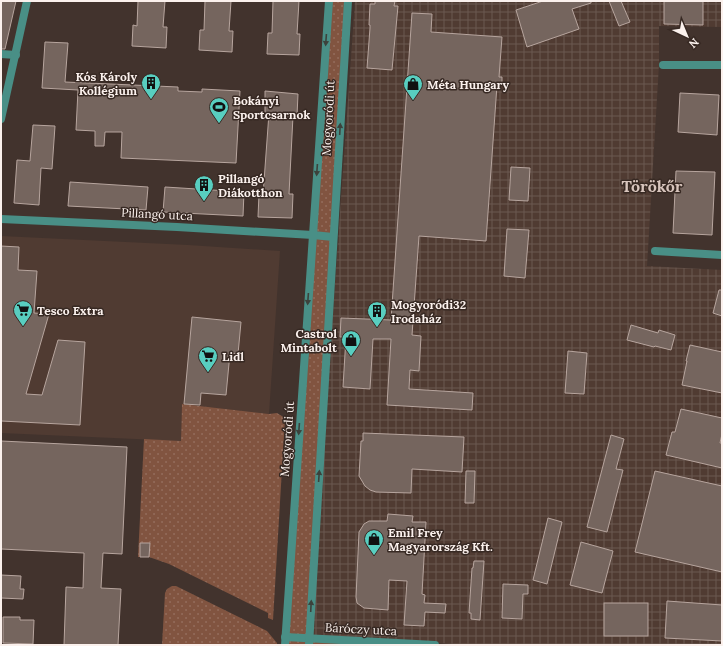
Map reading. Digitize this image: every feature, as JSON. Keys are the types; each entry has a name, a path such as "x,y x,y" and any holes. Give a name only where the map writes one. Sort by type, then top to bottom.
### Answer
{"street":[{"path":"1,119 27,1"},
{"name":"Mogyoródi út","path":"285,641 328,1"},
{"name":"Mogyoródi út","path":"309,642 348,1"},
{"path":"1,54 16,55"},
{"path":"663,65 722,65"},
{"name":"Pillangó utca","path":"1,219 170,226 313,235"},
{"path":"313,235 333,237"},
{"path":"655,251 722,255"},
{"name":"Báróczy utca","path":"285,641 435,645"}],"shaded area":[{"path":"329,1 348,1 309,638 435,645 285,645"},
{"path":"355,1 722,1 722,27 659,26 659,64 647,266 722,270 722,645 472,645 310,636"},
{"path":"1,236 280,251 269,414 182,404 181,441 1,433"},
{"path":"182,404 269,414 277,413 285,418 273,620 268,618 268,613 169,564 149,557 138,557 144,439 181,441"},
{"path":"172,586 176,586 267,631 277,645 162,645 165,593 167,589"}],"building":[{"path":"1,1 16,1 5,49 1,49"},
{"path":"138,1 165,1 163,27 167,27 166,48 132,46 133,25 137,26"},
{"path":"205,1 231,1 229,31 233,31 232,52 199,50 200,30 204,30"},
{"path":"273,1 299,1 297,34 300,34 299,55 267,54 268,33 272,33"},
{"path":"375,1 395,1 394,6 398,6 392,70 367,68 370,4 375,4"},
{"path":"543,1 591,1 591,3 572,9 579,29 527,47 516,10"},
{"path":"609,1 621,1 630,22 619,26"},
{"path":"664,1 703,1 703,25 664,24"},
{"path":"412,13 432,14 431,32 502,37 499,77 502,77 502,85 497,85 486,241 419,236 412,335 421,336 419,371 410,370 409,389 473,393 472,410 387,405 391,339 373,339 370,389 343,387 346,337 340,337 341,318 391,320"},
{"path":"45,42 68,43 65,82 178,87 178,91 202,92 202,89 240,91 236,163 121,158 122,132 105,132 104,146 95,146 95,131 76,130 78,90 42,88"},
{"path":"265,91 298,94 297,116 293,116 289,194 293,194 292,218 258,217 259,194 263,195 269,113 265,113"},
{"path":"680,93 719,95 717,135 678,132"},
{"path":"33,125 55,126 52,169 41,168 39,205 14,203 17,160 30,161"},
{"path":"511,167 530,168 528,201 509,200"},
{"path":"676,171 715,172 712,235 673,233"},
{"path":"70,182 148,187 146,210 68,206"},
{"name":"Pillangó Diákotthon","path":"165,187 244,192 243,216 163,212"},
{"path":"507,229 529,230 525,278 504,276"},
{"name":"Tesco Extra","path":"1,246 19,247 18,270 37,271 34,313 49,314 26,394 42,395 58,340 85,342 80,425 1,421"},
{"path":"719,290 722,290 722,316 713,313"},
{"name":"Lidl","path":"192,317 241,322 238,354 230,353 226,395 201,393 200,405 184,404"},
{"path":"631,325 658,333 659,330 675,335 671,350 627,340"},
{"path":"690,345 722,352 722,393 682,385"},
{"path":"568,351 587,353 584,394 565,393"},
{"path":"681,409 722,418 722,434 720,443 722,443 722,468 666,455 672,432 675,432"},
{"path":"363,433 464,437 462,472 412,469 411,493 376,492 370,490 365,486 359,476 361,441 363,441"},
{"path":"611,435 624,439 616,469 623,470 607,532 587,527"},
{"path":"1,441 127,447 122,554 103,553 101,588 121,589 118,645 64,645 66,587 83,588 84,553 1,549"},
{"path":"466,471 475,471 474,503 465,503"},
{"path":"655,471 722,486 722,572 635,552"},
{"path":"388,514 413,516 412,522 426,522 422,594 425,595 424,603 446,604 445,613 425,612 424,626 404,625 407,581 389,580 388,610 364,608 357,603 359,532 364,524 369,521 387,521"},
{"path":"548,518 562,522 547,584 533,580"},
{"path":"581,542 613,551 602,593 570,585"},
{"path":"140,543 150,543 149,557 140,557"},
{"path":"474,561 484,561 480,620 471,619 471,613 469,613 472,568"},
{"path":"1,575 21,576 20,589 24,589 23,599 1,598"},
{"path":"503,584 528,585 528,594 523,594 522,619 502,618"},
{"path":"667,601 722,605 722,641 665,638"},
{"path":"604,603 648,603 648,636 604,636"},
{"path":"3,617 20,617 20,620 34,620 33,644 3,643"}],"place":[{"name":"Kós Károly Kollégium","path":"151,100"},
{"name":"Méta Hungary","path":"413,101"},
{"name":"Bokányi Sportcsarnok","path":"219,124"},
{"name":"Pillangó Diákotthon","path":"204,202"},
{"name":"Tesco Extra","path":"23,327"},
{"name":"Mogyoródi32 Irodaház","path":"377,328"},
{"name":"Castrol Mintabolt","path":"351,357"},
{"name":"Lidl","path":"208,373"},
{"name":"Emil Frey Magyarország Kft.","path":"374,556"}],"district":[{"name":"Törökőr","path":"652,186"}]}
